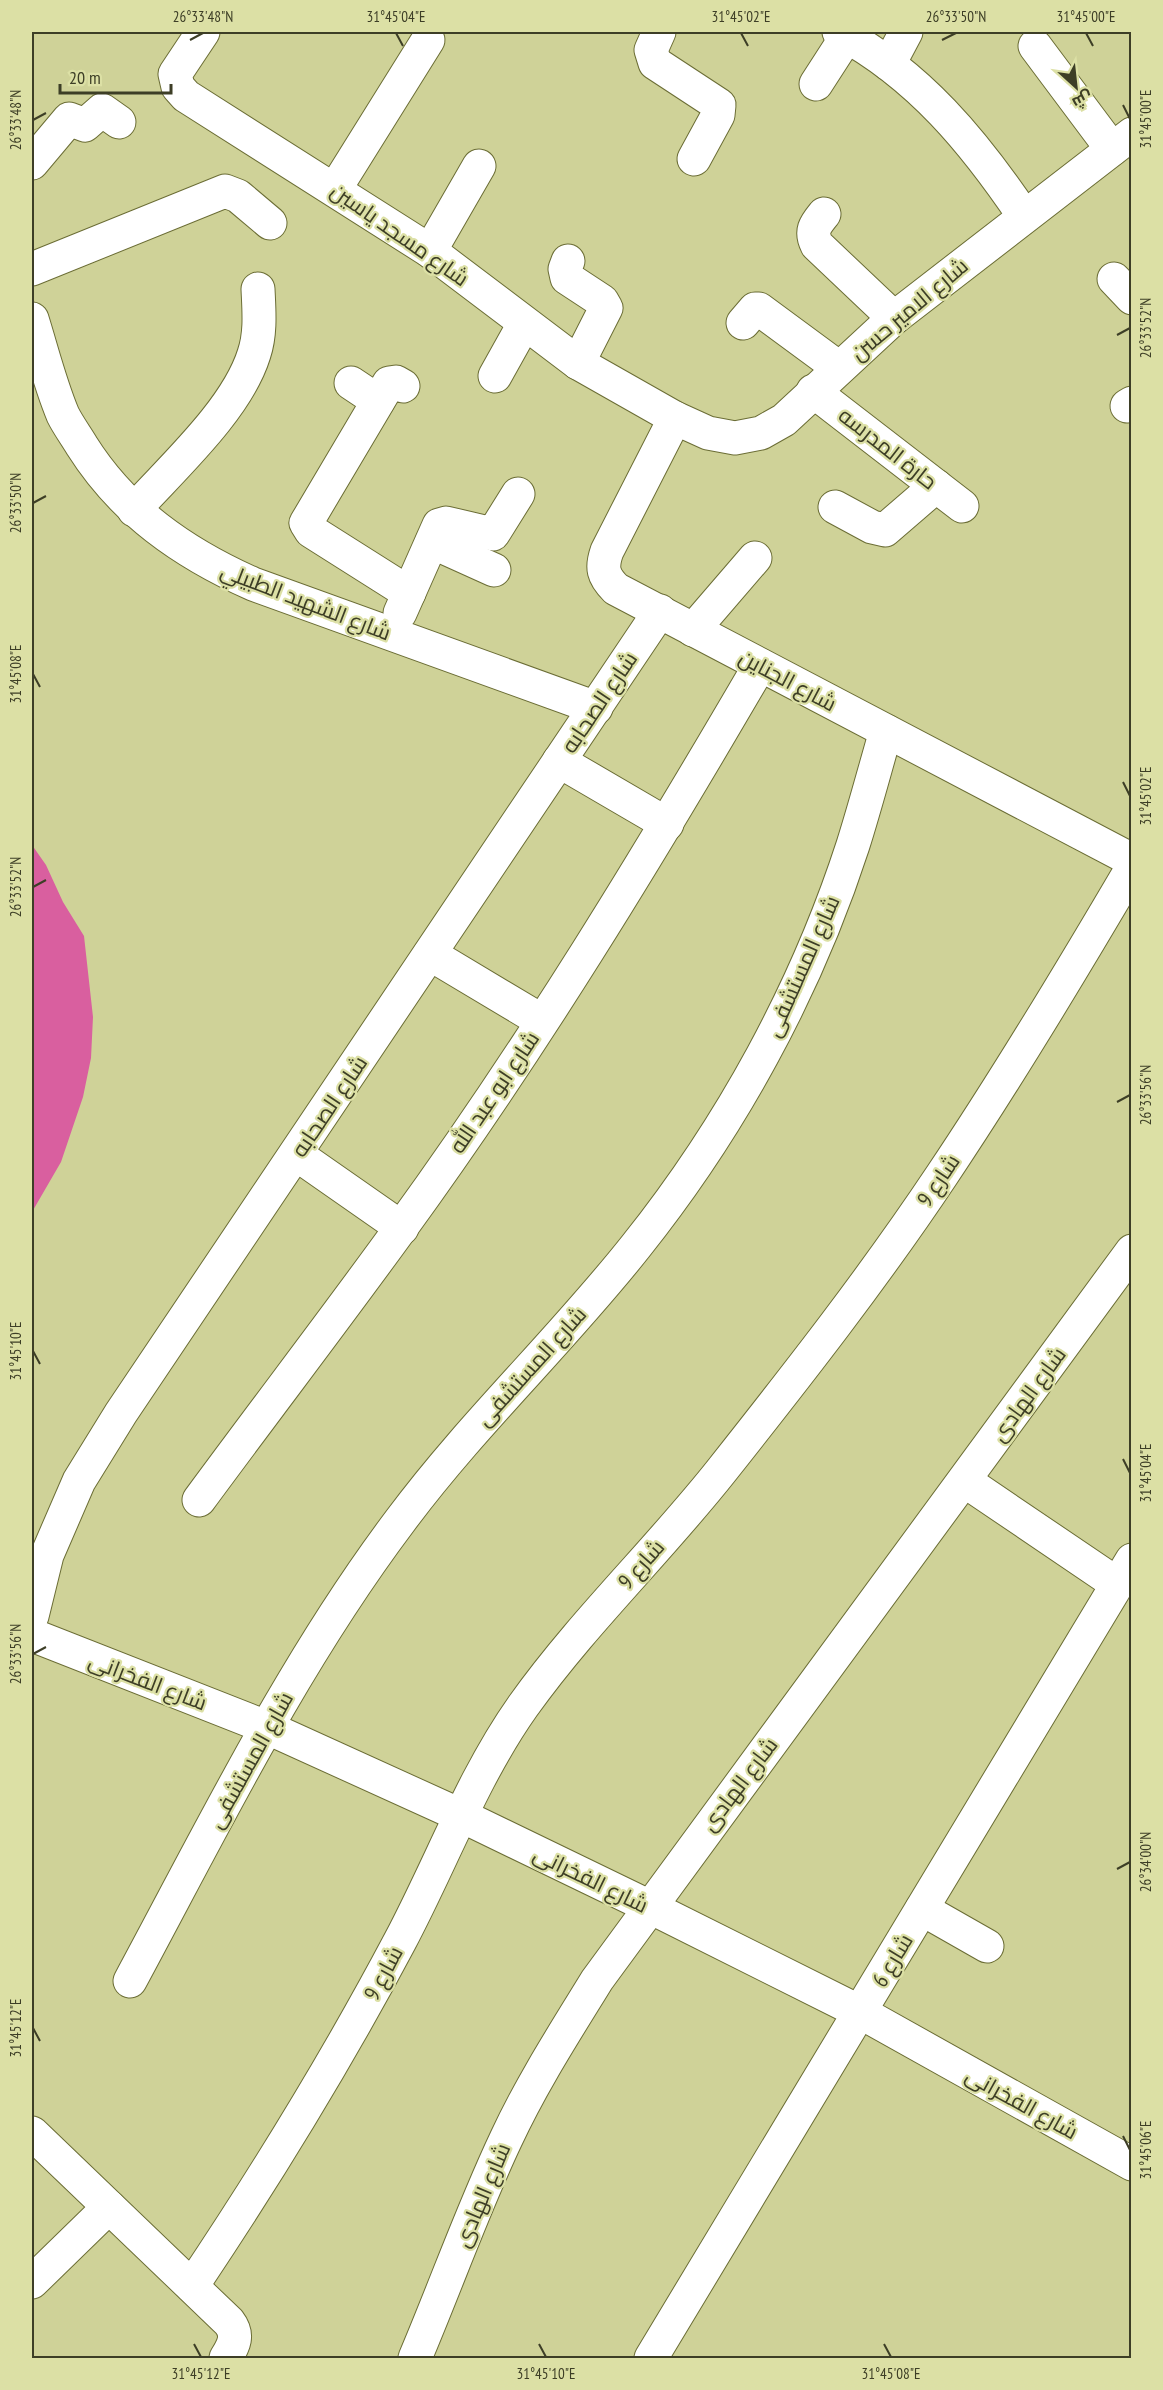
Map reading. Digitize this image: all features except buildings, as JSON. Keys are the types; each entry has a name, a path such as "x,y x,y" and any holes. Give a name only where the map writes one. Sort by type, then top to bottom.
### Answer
{"street":[{"name":"شارع مسجد ياسين","path":"203,32 175,74 178,87 186,96 430,251 524,324 579,363 675,418"},
{"path":"658,32 651,50 655,63 720,105 718,115 694,159"},
{"path":"889,64 906,32"},
{"path":"816,84 843,34 889,64 948,116 985,158 1024,216"},
{"path":"335,189 428,40"},
{"path":"1035,46 1122,142"},
{"path":"32,163 69,119 85,125 102,110 119,122"},
{"name":"شارع الامير حسن","path":"675,418 708,433 735,438 761,433 784,420 894,318 1122,142"},
{"path":"430,251 479,166"},
{"path":"32,269 225,191 238,196 270,223"},
{"path":"824,214 814,226 813,236 817,245 894,318"},
{"path":"568,261 565,269 567,278 602,301 606,308 579,363"},
{"path":"134,510 225,407 243,382 255,352 260,321 258,289"},
{"path":"743,323 755,309 759,309 839,368"},
{"name":"شارع الشهيد الطبيلي","path":"32,319 63,415 95,466 134,510 170,540 210,564 252,584 596,708"},
{"path":"495,376 524,324"},
{"path":"376,387 306,523 311,531 409,593"},
{"name":"حارة المدرسه","path":"813,391 962,506"},
{"name":"شارع الجناين","path":"675,418 602,566 606,579 616,589 1131,860"},
{"path":"835,507 872,527 885,530 936,486"},
{"path":"390,633 439,525 443,523 491,535 495,533 518,494"},
{"path":"432,542 494,570"},
{"path":"693,630 755,558"},
{"name":"شارع الصحابه","path":"32,1616 47,1555 79,1481 121,1413 660,612"},
{"name":"شارع ابو عبد الله","path":"199,1500 402,1228 542,1021 667,824 760,665"},
{"name":"شارع المستشفى","path":"130,1981 266,1728 328,1624 399,1522 478,1424 563,1333 636,1246 704,1154 763,1055 812,953 853,846 886,731"},
{"path":"560,761 667,824"},
{"name":"شارع 9","path":"192,2286 267,2173 337,2057 402,1938 489,1762 533,1694 557,1662 718,1475 832,1329 940,1178 1041,1022 1131,868"},
{"path":"430,954 542,1021"},
{"path":"296,1154 402,1228"},
{"name":"شارع الهادى","path":"415,2358 470,2219 507,2137 549,2056 597,1980 648,1906 965,1481 1131,1251"},
{"path":"965,1481 1124,1572"},
{"name":"شارع 6","path":"651,2358 1124,1572"},
{"name":"شارع الفخرانى","path":"32,1635 266,1728 462,1816 860,2012 1131,2164"},
{"path":"922,1909 987,1946"},
{"path":"32,2133 235,2330 234,2346 226,2358"},
{"path":"32,2282 109,2207"}],"shaded area":[{"path":"32,845 46,865 63,902 84,936 93,1017 91,1058 83,1097 61,1162 32,1212"}]}
